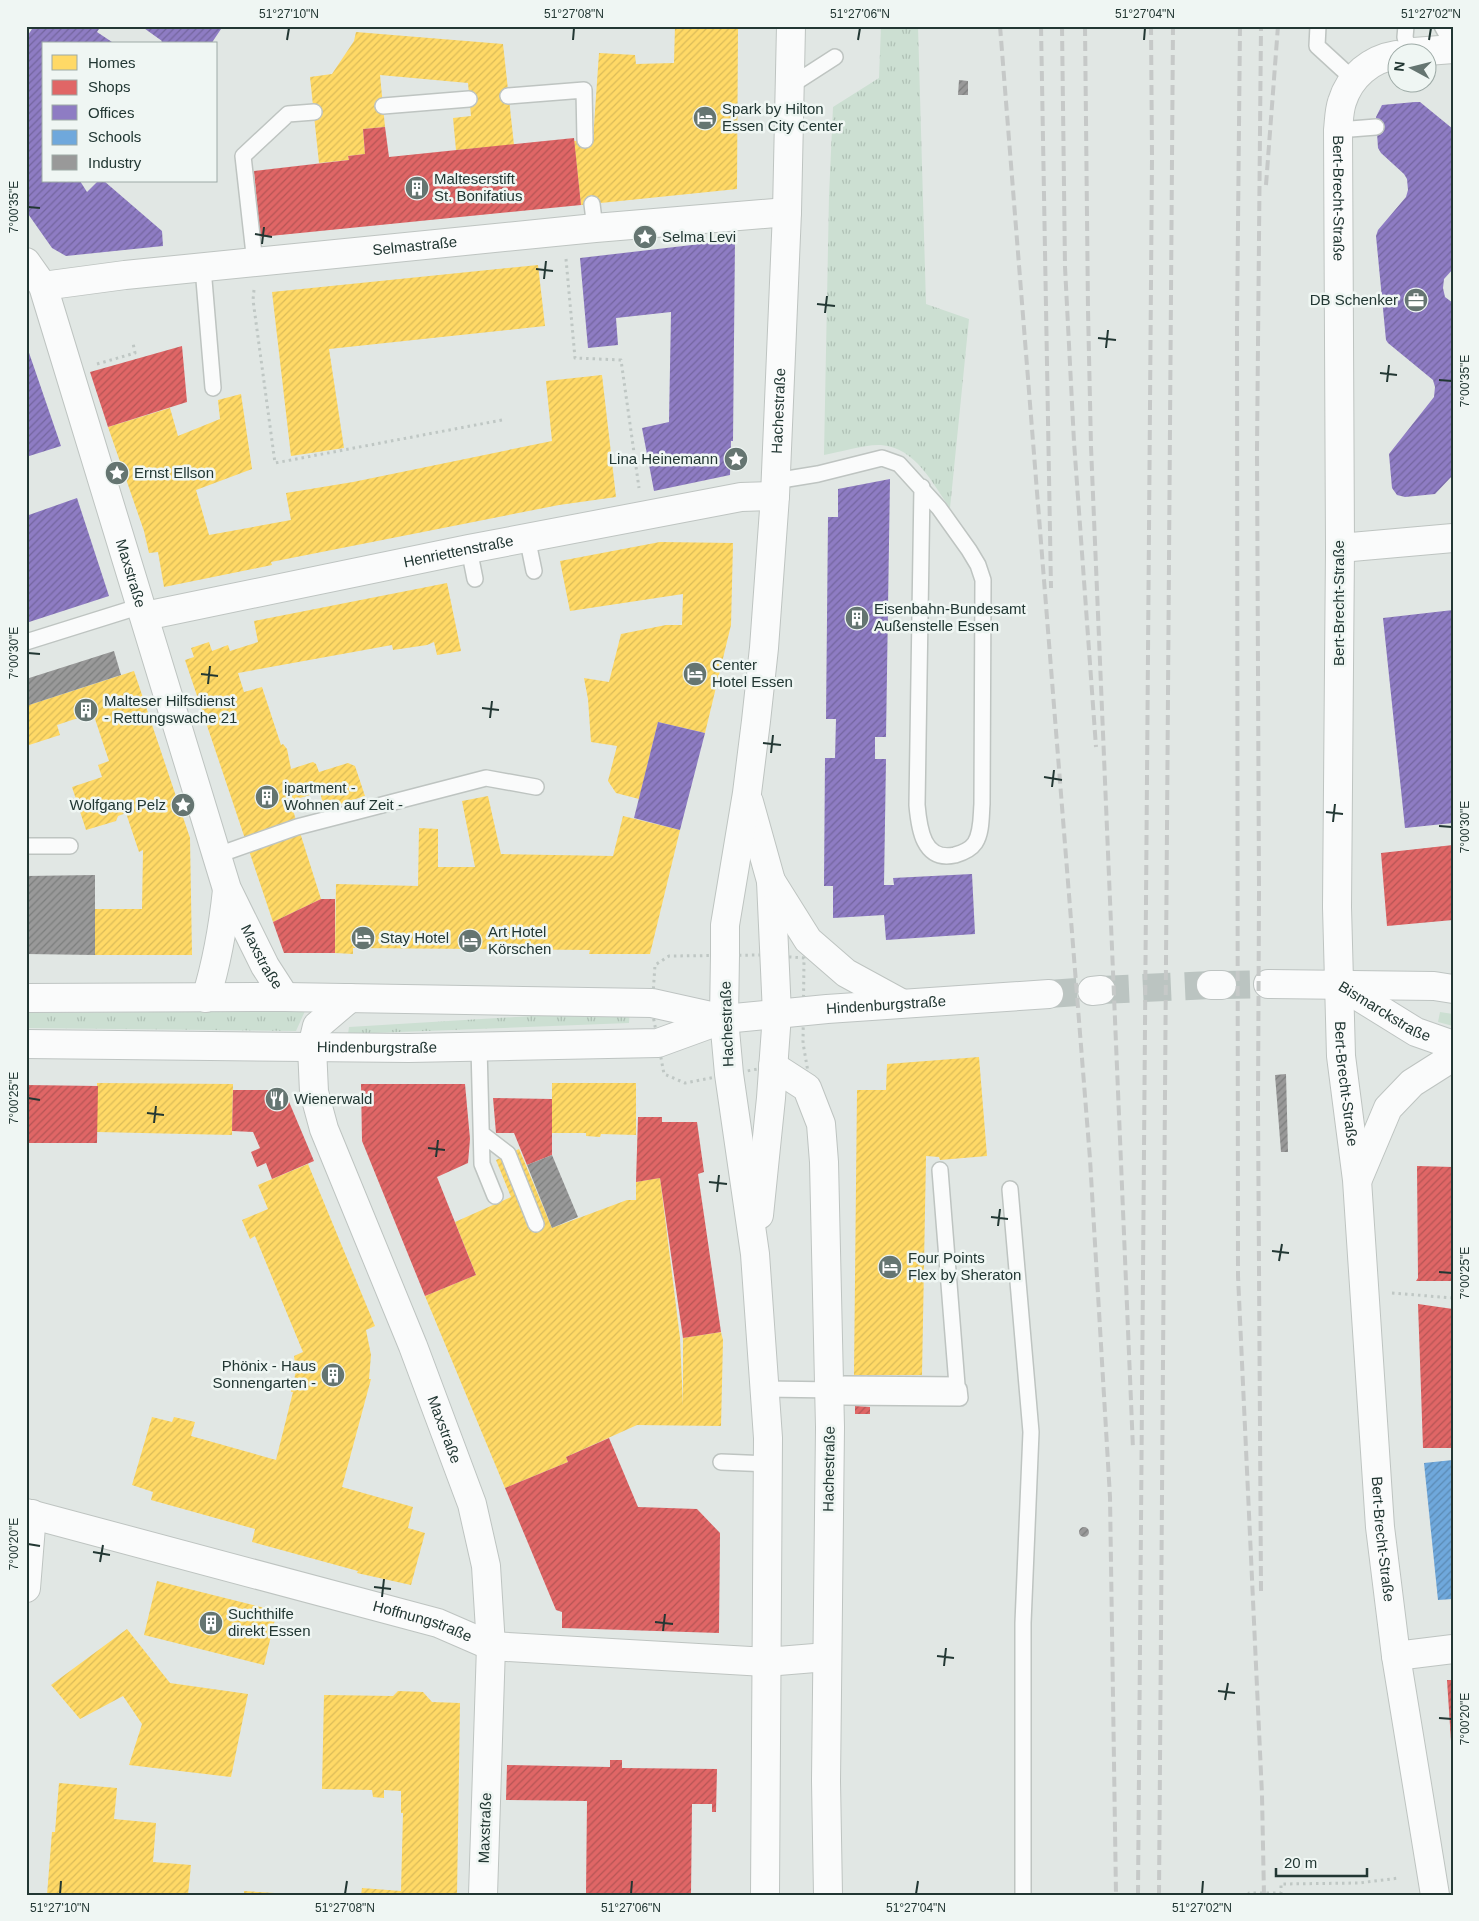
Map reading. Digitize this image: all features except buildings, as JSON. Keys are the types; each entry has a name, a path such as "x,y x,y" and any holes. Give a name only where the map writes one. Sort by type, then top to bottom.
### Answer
{"street":[{"name":"Hachestraße","path":"765,1895 768,1464 765,1389 755,1254 730,1090 724,1019 725,926 747,793 764,648 775,489 787,212 791,26"},
{"path":"1436,50 1453,48"},
{"name":"Bert-Brecht-Straße","path":"1386,57 1367,65 1353,80 1342,102 1338,130 1340,548 1337,907 1341,1056 1357,1180 1380,1527 1396,1656 1436,1895"},
{"name":"Selmastraße","path":"43,286 255,262 563,231 594,216 787,212"},
{"name":"Maxstraße","path":"26,262 43,286 227,889 266,966 285,997"},
{"name":"Henriettenstraße","path":"143,611 775,489"},
{"path":"1340,548 1453,538"},
{"name":"Hachestraße","path":"747,793 771,881 777,1014 755,1254"},
{"path":"771,881 808,940 846,973 901,1003"},
{"name":"Maxstraße","path":"206,998 216,968 227,889"},
{"path":"1268,984 1340,985"},
{"name":"Bismarckstraße","path":"1340,985 1434,986 1453,989"},
{"name":"Bismarckstraße","path":"1340,985 1416,1032 1453,1045"},
{"name":"Hindenburgstraße","path":"26,1044 479,1047 658,1043 724,1019 901,1003 1049,994"},
{"name":"Hindenburgstraße","path":"26,998 285,997 652,1003 724,1019"},
{"name":"Maxstraße","path":"350,998 317,1026 312,1047 314,1092 324,1128 413,1346 472,1504 486,1566 491,1646 483,1895"},
{"name":"Bert-Brecht-Straße","path":"1357,1180 1388,1108 1412,1083 1453,1056"},
{"name":"Hachestraße","path":"773,1066 807,1088 821,1124 832,1390 826,1781 828,1895"},
{"path":"26,1588 29,1514"},
{"name":"Hoffnungstraße","path":"29,1514 438,1623 491,1646 766,1662 827,1657"},
{"path":"1396,1656 1453,1649"}],"lane":[{"path":"1318,26 1317,46 1353,80"},
{"path":"1406,26 1406,42"},
{"path":"1442,26 1453,48"},
{"path":"790,86 835,57"},
{"path":"508,96 584,90 585,140"},
{"path":"383,106 469,99"},
{"path":"255,262 243,156 288,114 314,112"},
{"path":"1338,130 1376,128"},
{"path":"203,268 213,388"},
{"path":"775,489 818,474 882,458 899,464 922,487 939,508 978,565 983,580 982,804 980,829 975,843 962,854 948,857 936,854 926,844 919,829 917,804 922,487"},
{"path":"527,537 534,571"},
{"path":"469,549 475,580"},
{"path":"26,642 143,611"},
{"path":"218,855 298,827 486,778 536,787"},
{"path":"26,846 70,846"},
{"path":"479,1047 478,1073 482,1164 495,1196"},
{"path":"482,1134 508,1154 536,1224"},
{"path":"765,1389 832,1390 844,1384 957,1386 940,1170"},
{"path":"1010,1190 1031,1432 1023,1624 1023,1895"},
{"path":"832,1390 844,1397 960,1398 959,1389"},
{"path":"721,1462 768,1464"}],"path":[{"path":"563,231 575,358 621,360 642,516"},
{"path":"255,262 253,300 275,463 502,420"},
{"path":"70,373 135,353 133,343"},
{"path":"653,984 655,965 669,956 701,956"},
{"path":"662,1064 664,1074 685,1083 699,1080"},
{"path":"1364,1291 1453,1298"},
{"path":"1249,1895 1249,1893 1281,1893 1281,1884 1358,1883 1399,1878"}],"green space":[{"path":"881,26 918,26 926,304 969,319 950,508 922,468 904,453 893,448 881,445 868,446 824,455 829,196 833,107 879,78"},
{"path":"630,1010 629,1023 348,1034 349,1027"},
{"path":"305,1011 296,1031 26,1028 26,1013"},
{"path":"1440,1012 1453,1014 1453,1026 1438,1022"}],"tunnel":[{"path":"1222,985 1268,984"},
{"path":"1101,990 1211,985"},
{"path":"1049,994 1092,991"}],"railway":[{"path":"1000,26 1090,1159 1110,1497 1116,1895"},
{"path":"1041,26 1051,588"},
{"path":"1062,26 1065,267 1074,442 1096,747"},
{"path":"1085,26 1091,447 1133,1449"},
{"path":"1138,1895 1152,158 1151,26"},
{"path":"1159,1895 1173,26"},
{"path":"1240,26 1237,326 1238,1276 1262,1795 1264,1895"},
{"path":"1261,26 1257,450 1261,1591"},
{"path":"1266,185 1278,26"}],"place":[{"name":"Spark by Hilton Essen City Center","path":"705,118"},
{"name":"Malteserstift St. Bonifatius","path":"417,188"},
{"name":"Selma Levi","path":"645,237"},
{"name":"DB Schenker","path":"1416,300"},
{"name":"Lina Heinemann","path":"736,459"},
{"name":"Ernst Ellson","path":"117,473"},
{"name":"Eisenbahn-Bundesamt Außenstelle Essen","path":"857,618"},
{"name":"Center Hotel Essen","path":"695,674"},
{"name":"Malteser Hilfsdienst - Rettungswache 21","path":"86,710"},
{"name":"ipartment - Wohnen auf Zeit -","path":"267,797"},
{"name":"Wolfgang Pelz","path":"183,805"},
{"name":"Stay Hotel","path":"363,938"},
{"name":"Art Hotel Körschen","path":"470,941"},
{"name":"Wienerwald","path":"277,1099"},
{"name":"Four Points Flex by Sheraton","path":"890,1267"},
{"name":"Phönix - Haus Sonnengarten -","path":"333,1375"},
{"name":"Suchthilfe direkt Essen","path":"211,1623"}]}
